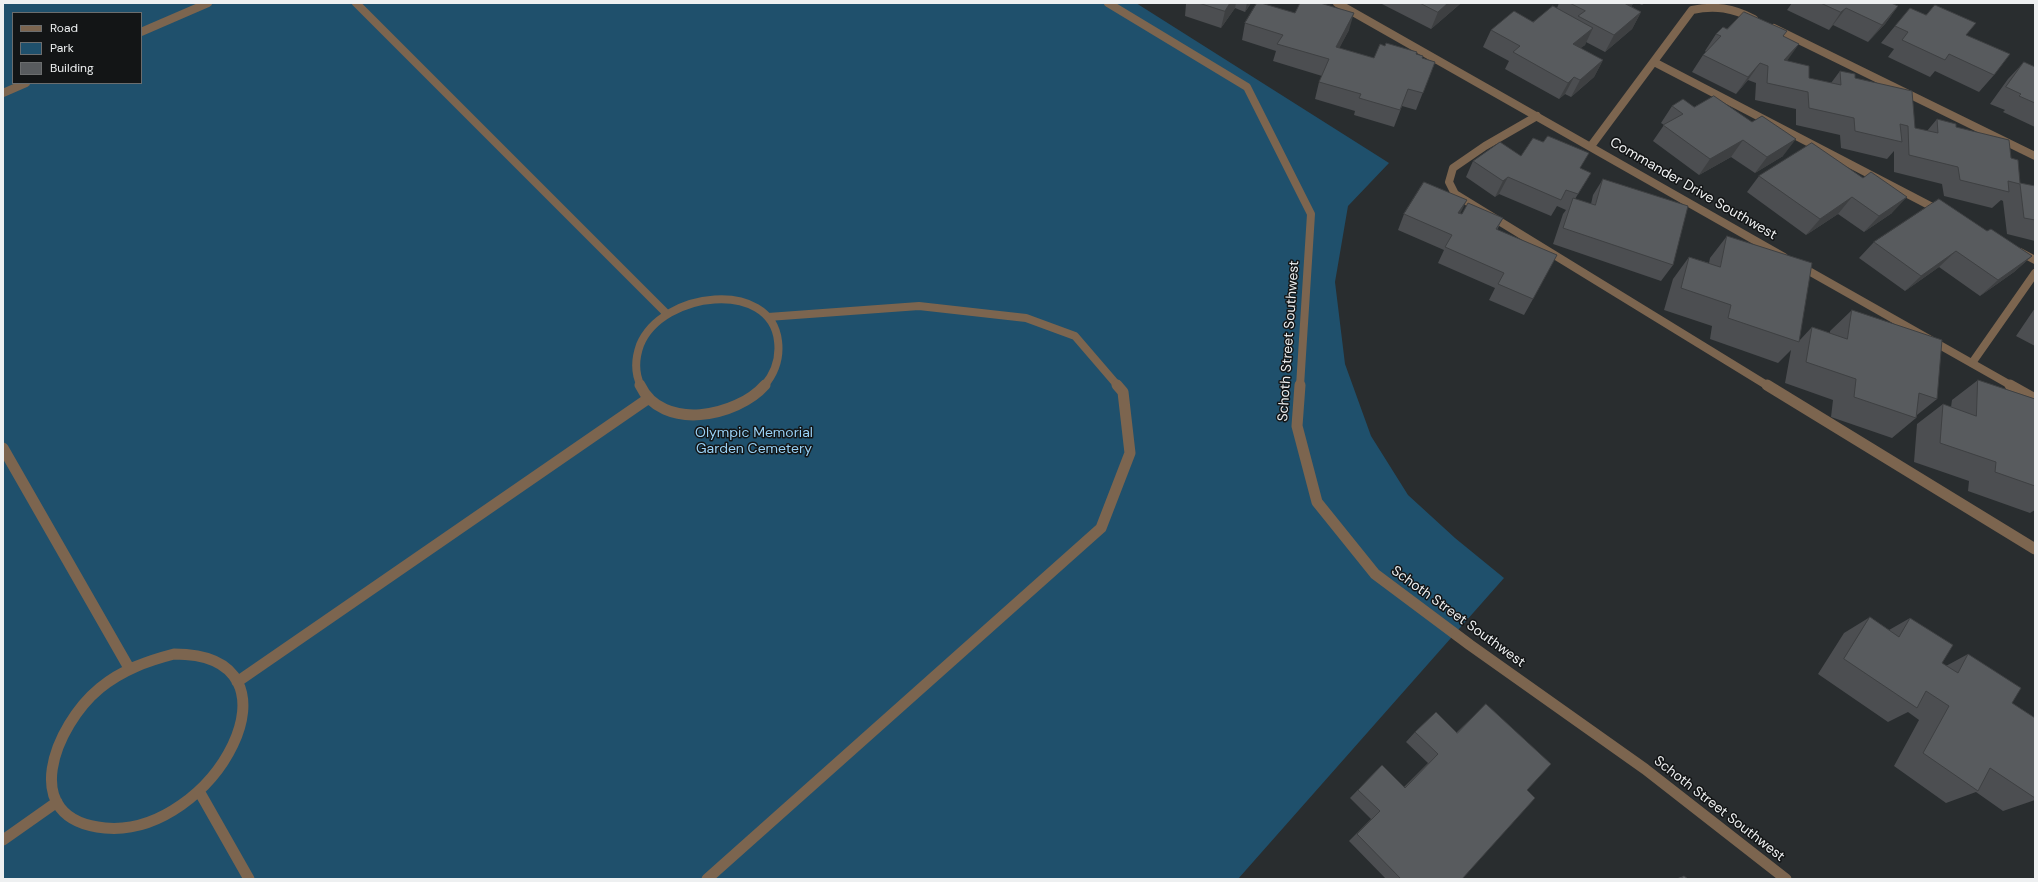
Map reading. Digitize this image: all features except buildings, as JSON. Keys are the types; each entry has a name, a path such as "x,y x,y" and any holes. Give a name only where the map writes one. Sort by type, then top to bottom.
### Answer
{"street":[{"path":"142,32 208,3"},
{"path":"356,3 666,313"},
{"name":"Schoth Street Southwest","path":"1108,3 1247,87 1311,214 1297,426 1317,502 1376,574 1470,646 1645,769 1786,879"},
{"name":"Commander Drive Southwest","path":"1337,3 2035,399"},
{"path":"1591,146 1692,10 1710,6 1740,12 1766,24 2035,156"},
{"path":"1654,62 1950,216"},
{"path":"3,93 24,84"},
{"path":"1537,116 1485,146 1453,168 1449,182 1455,194 2035,549"},
{"path":"2014,249 2035,260"},
{"path":"1972,364 2035,273"},
{"path":"706,299 730,299 751,305 768,317 777,331 781,348 777,366 767,383 751,398 731,409 708,414 686,414 665,409 649,398 638,383 634,367 637,355 647,332 666,313 682,306 706,299"},
{"path":"707,879 1101,528 1130,453 1123,392 1075,336 1026,318 919,306 768,317"},
{"path":"237,682 649,398"},
{"path":"3,448 129,668"},
{"path":"174,654 194,654 213,659 227,668 237,682 244,706 239,734 223,764 199,791 177,808 153,820 129,828 106,830 85,825 69,816 58,802 51,780 54,756 64,730 82,706 104,684 129,668 152,659 174,654"},
{"path":"199,791 249,879"},
{"path":"3,840 58,802"}],"green space":[{"name":"Olympic Memorial Garden Cemetery","path":"3,3 1136,3 1389,163 1348,206 1335,282 1345,364 1371,436 1408,495 1455,538 1504,578 1238,879 3,879"}]}
